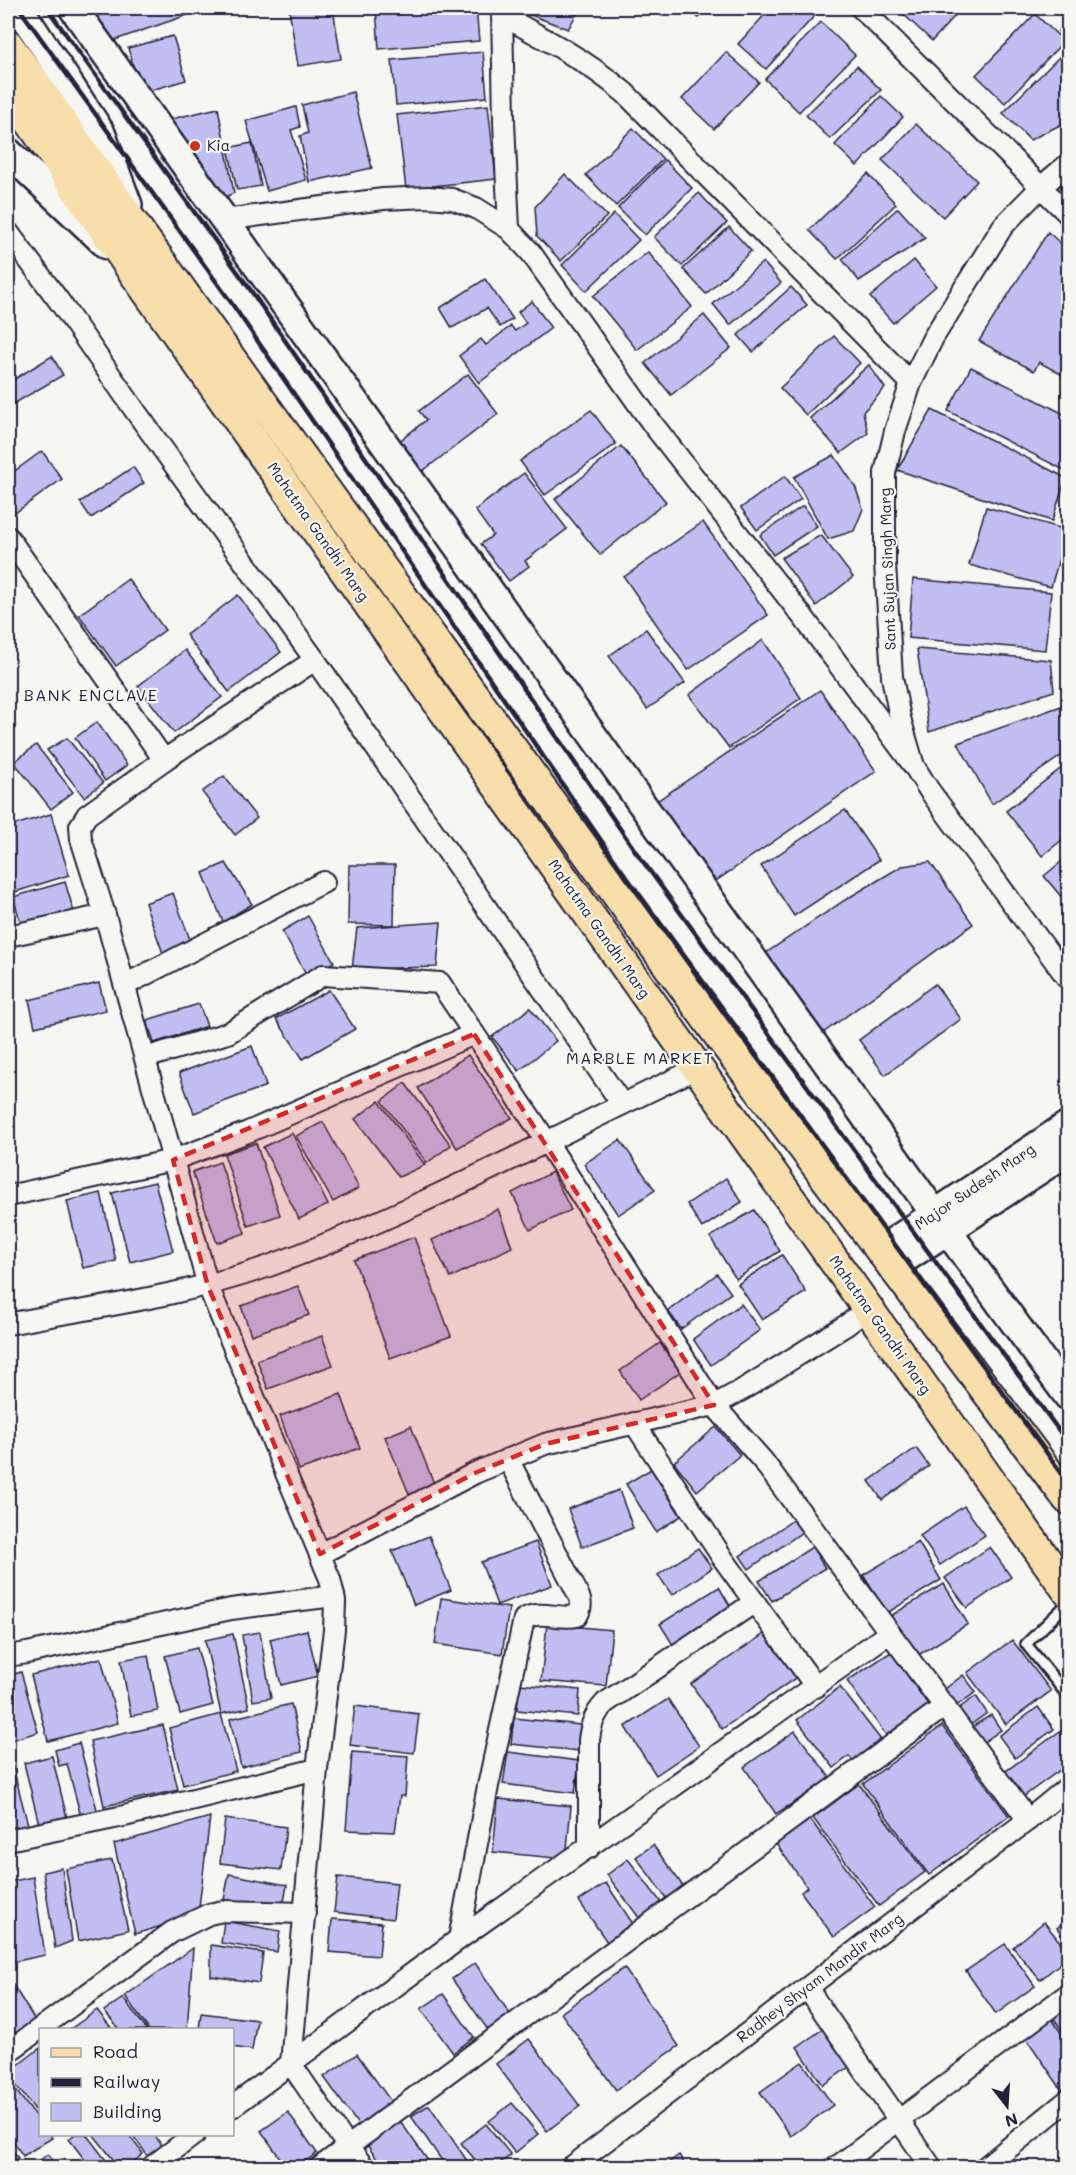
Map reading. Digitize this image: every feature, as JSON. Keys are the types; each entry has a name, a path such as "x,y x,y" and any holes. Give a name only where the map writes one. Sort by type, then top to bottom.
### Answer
{"main road":[{"name":"Mahatma Gandhi Marg","path":"8,45 136,230 709,1022 1068,1499"},
{"name":"Mahatma Gandhi Marg","path":"8,89 130,267 1068,1591"}],"street":[{"name":"Mahatma Gandhi Marg","path":"19,8 101,134 136,230"},
{"path":"73,8 941,1222 1068,1396"},
{"path":"861,8 1068,214"},
{"path":"502,12 509,228"},
{"path":"502,12 568,51 601,73 625,93 911,383"},
{"name":"Mahatma Gandhi Marg","path":"9,156 130,267"},
{"name":"Sant Sujan Singh Marg","path":"1068,164 1041,187 1004,226 933,338 911,383 885,473 885,564 892,677 900,718 914,766 1068,979"},
{"path":"225,220 384,199 428,196 452,199 476,208 509,228 531,253 651,422 914,766"},
{"path":"8,232 315,660 622,1104"},
{"path":"8,537 164,760"},
{"path":"315,660 164,760 87,815 80,826 81,838 125,985 208,1286 320,1554 334,1596 334,1630 317,1769 291,2064 365,2168"},
{"path":"125,985 324,882"},
{"path":"8,936 105,915"},
{"path":"145,1058 228,1033 323,975 440,983 548,1142 714,1405 763,1461 1028,1820"},
{"path":"8,1196 173,1160 248,1132 474,1034"},
{"path":"8,1324 208,1286 268,1266 334,1240 486,1173 698,1068"},
{"name":"Major Sudesh Marg","path":"886,1259 941,1222 1068,1125"},
{"name":"Major Sudesh Marg","path":"941,1222 1068,1151"},
{"path":"320,1554 475,1473 545,1444 714,1405 848,1324 868,1308"},
{"path":"634,1424 724,1560 816,1687"},
{"path":"459,1939 488,1786 525,1619 539,1614 567,1618 577,1616 581,1609 576,1590 508,1459"},
{"path":"8,1656 231,1610 334,1596"},
{"path":"589,1848 589,1740 591,1724 596,1713 605,1703 755,1602"},
{"path":"234,2106 459,1939 889,1634"},
{"path":"319,2168 945,1706"},
{"path":"8,1840 124,1816 317,1769"},
{"name":"Radhey Shyam Mandir Marg","path":"591,2168 1068,1787"},
{"name":"Radhey Shyam Mandir Marg","path":"570,2168 1068,1802"},
{"path":"41,2028 172,1932 209,1914 223,1911 304,1913"},
{"path":"809,1992 932,2168"},
{"path":"835,2168 1068,1994"},
{"path":"8,2052 39,2029"},
{"path":"984,2168 1068,2100"},
{"path":"150,2168 192,2136"}],"lane":[{"path":"1068,1603 1026,1644 1068,1696"}],"highlighted area":[{"path":"474,1034 714,1405 545,1444 475,1473 320,1554 208,1286 173,1160"}],"building":[{"path":"94,8 208,8 106,43"},
{"path":"289,8 333,8 341,59 298,66"},
{"path":"376,8 476,8 479,41 379,49"},
{"path":"512,8 580,8 568,29"},
{"path":"684,8 707,8 699,18"},
{"path":"771,8 811,8 817,13 766,69 738,44"},
{"path":"901,8 962,8 932,41 899,10"},
{"path":"1035,14 1064,41 1005,103 976,75"},
{"path":"1068,20 1068,41 1058,31"},
{"path":"821,22 855,55 799,112 765,79"},
{"path":"173,36 186,80 141,93 128,48"},
{"path":"1066,50 1068,52 1068,121 1030,140 1003,113"},
{"path":"483,52 487,97 396,105 392,60"},
{"path":"726,52 759,82 714,129 682,99"},
{"path":"857,66 881,90 830,139 806,115"},
{"path":"353,92 372,168 309,182 300,136 308,133 302,105"},
{"path":"881,96 903,117 857,166 835,145"},
{"path":"488,105 496,179 406,189 397,115"},
{"path":"296,107 300,127 291,130 306,180 267,191 246,121"},
{"path":"218,108 234,193 216,201 167,120"},
{"path":"916,124 977,181 943,217 882,160"},
{"path":"633,128 663,159 616,206 586,175"},
{"path":"252,143 261,186 237,190 228,148"},
{"path":"665,160 692,188 645,235 618,208"},
{"path":"565,174 607,216 561,261 537,236 535,207"},
{"path":"868,174 896,204 837,259 809,230"},
{"path":"699,193 727,223 682,266 654,237"},
{"path":"898,208 925,238 859,281 842,259"},
{"path":"614,214 639,240 586,291 562,265"},
{"path":"729,227 751,251 706,294 683,269"},
{"path":"1048,232 1068,250 1068,378 1039,362 1034,371 979,341"},
{"path":"648,252 692,307 637,350 593,296"},
{"path":"914,260 936,286 893,323 870,297"},
{"path":"763,262 781,283 730,325 713,304"},
{"path":"485,279 513,319 500,327 487,308 452,328 440,308"},
{"path":"791,287 807,305 753,352 738,335"},
{"path":"532,301 551,328 479,383 459,356 481,339 486,345 511,326 515,331 526,323 518,312"},
{"path":"704,315 731,348 671,395 645,363"},
{"path":"834,336 860,363 806,415 780,388"},
{"path":"52,356 63,375 10,406 8,383"},
{"path":"869,365 885,388 863,412 868,433 841,453 810,418"},
{"path":"971,367 1068,416 1068,472 948,411"},
{"path":"468,374 498,414 420,473 397,443 426,420 419,411"},
{"path":"591,410 616,444 545,495 520,461"},
{"path":"932,410 1066,478 1052,521 897,470"},
{"path":"621,446 666,502 600,555 555,499"},
{"path":"42,451 62,479 8,518 8,476"},
{"path":"834,455 855,486 863,509 854,531 828,539 794,477"},
{"path":"133,467 144,483 91,518 80,502"},
{"path":"524,473 567,529 525,561 529,566 509,581 481,544 493,535 475,510"},
{"path":"785,476 801,499 757,530 741,508"},
{"path":"803,506 817,526 773,555 760,535"},
{"path":"986,507 1067,530 1051,587 969,565"},
{"path":"703,522 768,615 688,670 624,577"},
{"path":"821,535 853,577 816,606 781,558"},
{"path":"128,579 165,630 116,666 79,615"},
{"path":"913,579 1051,592 1045,650 908,638"},
{"path":"238,595 281,652 229,692 186,635"},
{"path":"646,629 685,683 647,709 609,656"},
{"path":"763,640 801,698 729,748 689,695"},
{"path":"917,649 1051,660 1054,691 929,732"},
{"path":"185,650 222,697 174,733 138,686"},
{"path":"820,690 876,771 710,885 654,803"},
{"path":"1064,705 1068,712 1068,751 992,804 958,743"},
{"path":"97,722 127,765 105,781 75,738"},
{"path":"67,738 103,783 84,797 47,750"},
{"path":"36,745 73,792 51,809 14,762"},
{"path":"1068,763 1068,835 1042,856 1006,811"},
{"path":"224,776 257,818 235,835 202,792"},
{"path":"845,810 879,860 794,916 761,866"},
{"path":"51,814 69,875 15,892 8,866 8,827"},
{"path":"1068,856 1068,905 1044,876"},
{"path":"930,862 973,924 823,1033 766,953 845,900 902,866"},
{"path":"226,863 252,904 223,922 203,873"},
{"path":"349,865 395,865 394,925 348,924"},
{"path":"65,882 74,912 22,927 13,897"},
{"path":"173,893 192,945 164,956 145,903"},
{"path":"308,916 334,962 308,977 282,931"},
{"path":"441,922 437,967 352,969 357,928"},
{"path":"99,983 106,1010 35,1027 29,1000"},
{"path":"935,984 961,1019 885,1075 859,1040"},
{"path":"329,990 355,1029 303,1059 276,1019"},
{"path":"199,1004 207,1026 154,1043 147,1020"},
{"path":"530,1008 556,1041 519,1071 492,1037"},
{"path":"252,1046 266,1086 194,1113 179,1073"},
{"path":"468,1055 512,1118 457,1148 418,1088"},
{"path":"405,1083 451,1145 427,1163 382,1101"},
{"path":"379,1101 425,1165 399,1177 355,1119"},
{"path":"323,1122 359,1188 333,1202 296,1136"},
{"path":"292,1133 328,1205 299,1219 263,1147"},
{"path":"620,1140 655,1190 618,1215 584,1164"},
{"path":"256,1143 280,1215 248,1226 224,1154"},
{"path":"220,1162 245,1233 217,1243 192,1172"},
{"path":"552,1172 571,1210 530,1230 512,1193"},
{"path":"726,1178 742,1202 702,1228 687,1204"},
{"path":"155,1182 173,1251 130,1262 112,1193"},
{"path":"101,1193 116,1261 83,1268 67,1201"},
{"path":"498,1209 512,1247 450,1278 432,1240"},
{"path":"754,1210 780,1251 736,1279 710,1237"},
{"path":"414,1237 451,1336 390,1358 354,1260"},
{"path":"782,1255 806,1292 762,1320 738,1284"},
{"path":"717,1274 731,1293 681,1329 668,1311"},
{"path":"298,1286 309,1315 251,1335 241,1306"},
{"path":"741,1304 760,1330 711,1365 693,1339"},
{"path":"322,1336 333,1365 268,1389 257,1360"},
{"path":"660,1343 680,1372 639,1400 620,1371"},
{"path":"341,1394 360,1448 299,1470 280,1416"},
{"path":"411,1426 435,1486 410,1496 385,1437"},
{"path":"716,1427 740,1455 697,1491 674,1462"},
{"path":"916,1448 929,1466 882,1500 869,1481"},
{"path":"651,1469 681,1516 656,1532 626,1484"},
{"path":"619,1490 633,1528 582,1547 568,1509"},
{"path":"964,1506 985,1535 940,1565 920,1536"},
{"path":"796,1518 805,1530 749,1569 740,1556"},
{"path":"429,1536 451,1590 414,1605 392,1551"},
{"path":"536,1542 552,1585 497,1605 481,1562"},
{"path":"918,1542 941,1580 887,1613 863,1575"},
{"path":"812,1547 825,1568 772,1601 759,1581"},
{"path":"990,1547 1011,1577 967,1608 945,1578"},
{"path":"698,1548 712,1568 672,1595 658,1575"},
{"path":"944,1584 968,1624 912,1659 887,1618"},
{"path":"719,1587 733,1611 675,1648 660,1624"},
{"path":"441,1598 509,1608 502,1654 435,1644"},
{"path":"547,1624 612,1630 606,1686 541,1681"},
{"path":"307,1630 318,1676 281,1685 270,1639"},
{"path":"770,1630 801,1674 722,1729 691,1684"},
{"path":"260,1632 271,1698 253,1701 242,1635"},
{"path":"233,1634 249,1708 221,1714 205,1640"},
{"path":"1012,1640 1051,1691 1006,1724 967,1673"},
{"path":"197,1648 213,1705 180,1714 165,1656"},
{"path":"891,1652 929,1706 886,1735 847,1681"},
{"path":"148,1655 158,1711 131,1716 121,1660"},
{"path":"101,1658 118,1723 48,1741 31,1675"},
{"path":"21,1672 38,1732 8,1741 8,1676"},
{"path":"963,1675 976,1692 956,1706 945,1689"},
{"path":"519,1684 580,1690 578,1716 517,1710"},
{"path":"840,1687 881,1740 854,1762 849,1756 834,1768 797,1720"},
{"path":"976,1696 987,1713 969,1726 958,1709"},
{"path":"668,1699 699,1746 656,1775 625,1727"},
{"path":"291,1704 302,1752 241,1767 230,1719"},
{"path":"355,1706 419,1714 414,1753 350,1745"},
{"path":"1038,1707 1054,1729 1015,1758 999,1736"},
{"path":"221,1714 236,1771 183,1785 169,1728"},
{"path":"991,1715 1001,1730 981,1744 970,1728"},
{"path":"514,1718 581,1725 579,1751 511,1744"},
{"path":"163,1725 178,1790 104,1806 90,1741"},
{"path":"942,1726 1009,1816 929,1875 863,1784"},
{"path":"795,1731 831,1779 776,1814 744,1767"},
{"path":"1060,1731 1068,1742 1068,1764 1020,1799 1002,1774"},
{"path":"79,1743 98,1813 81,1817 67,1764 59,1766 55,1750"},
{"path":"352,1752 408,1756 405,1796 400,1796 395,1832 346,1830"},
{"path":"508,1752 579,1761 575,1793 503,1784"},
{"path":"8,1756 10,1756 28,1825 8,1831"},
{"path":"52,1756 68,1822 40,1828 24,1763"},
{"path":"859,1784 925,1872 879,1906 813,1818"},
{"path":"498,1799 571,1806 566,1859 493,1852"},
{"path":"210,1817 198,1915 135,1934 114,1844"},
{"path":"225,1819 286,1827 281,1870 220,1863"},
{"path":"810,1819 875,1907 834,1937 801,1892 807,1887 776,1844"},
{"path":"653,1845 683,1886 666,1898 636,1857"},
{"path":"628,1859 663,1905 640,1919 607,1875"},
{"path":"112,1860 128,1930 78,1941 66,1869"},
{"path":"62,1868 72,1941 55,1948 43,1872"},
{"path":"229,1874 287,1885 282,1911 224,1900"},
{"path":"33,1877 45,1955 8,1963 8,1882"},
{"path":"338,1877 397,1883 393,1919 334,1912"},
{"path":"606,1883 635,1927 609,1945 579,1901"},
{"path":"332,1919 382,1923 379,1956 329,1952"},
{"path":"1068,1919 1068,1943 1057,1928"},
{"path":"224,1921 280,1931 277,1952 221,1943"},
{"path":"1044,1922 1068,1952 1068,1957 1040,1980 1013,1947"},
{"path":"1005,1944 1035,1986 996,2014 966,1971"},
{"path":"211,1945 263,1953 259,1983 211,1976"},
{"path":"193,1948 187,2028 148,2028 125,1996"},
{"path":"475,1963 510,2014 488,2030 452,1979"},
{"path":"624,1968 679,2046 616,2090 561,2013"},
{"path":"8,1977 38,2025 8,2044"},
{"path":"443,1994 474,2037 453,2053 421,2009"},
{"path":"1068,1997 1068,2039 1049,2011"},
{"path":"123,1998 146,2028 118,2028 104,2011"},
{"path":"97,2010 111,2028 72,2028"},
{"path":"201,2013 257,2020 252,2050 234,2047 234,2028 199,2028"},
{"path":"1049,2014 1068,2044 1068,2094 1066,2096 1022,2032"},
{"path":"826,2027 852,2065 823,2085 797,2047"},
{"path":"529,2039 580,2106 547,2131 496,2064"},
{"path":"39,2049 39,2115 8,2075"},
{"path":"357,2054 392,2103 359,2126 324,2077"},
{"path":"802,2062 833,2105 791,2136 760,2092"},
{"path":"8,2080 39,2121 39,2136 51,2136 52,2138 23,2156 8,2134"},
{"path":"512,2103 538,2134 515,2153 489,2121"},
{"path":"429,2105 472,2168 447,2168 411,2116"},
{"path":"288,2112 317,2153 296,2168 287,2168 261,2131"},
{"path":"398,2118 433,2168 383,2168 365,2142"},
{"path":"486,2124 511,2155 493,2168 482,2168 461,2143"},
{"path":"73,2136 88,2136 112,2168 91,2168 69,2139"},
{"path":"95,2136 130,2136 143,2154 126,2168 120,2168"},
{"path":"133,2136 155,2136 163,2147 149,2158"},
{"path":"8,2144 18,2158 8,2165"},
{"path":"48,2154 58,2168 30,2168"},
{"path":"679,2155 687,2168 661,2168"}],"railway":[{"path":"19,8 228,298 618,865 1068,1482"},
{"path":"47,8 247,285 636,852 1068,1443"}],"place":[{"name":"Kia","path":"195,146"}],"district":[{"name":"BANK ENCLAVE","path":"91,695"},
{"name":"MARBLE MARKET","path":"640,1058"}]}
